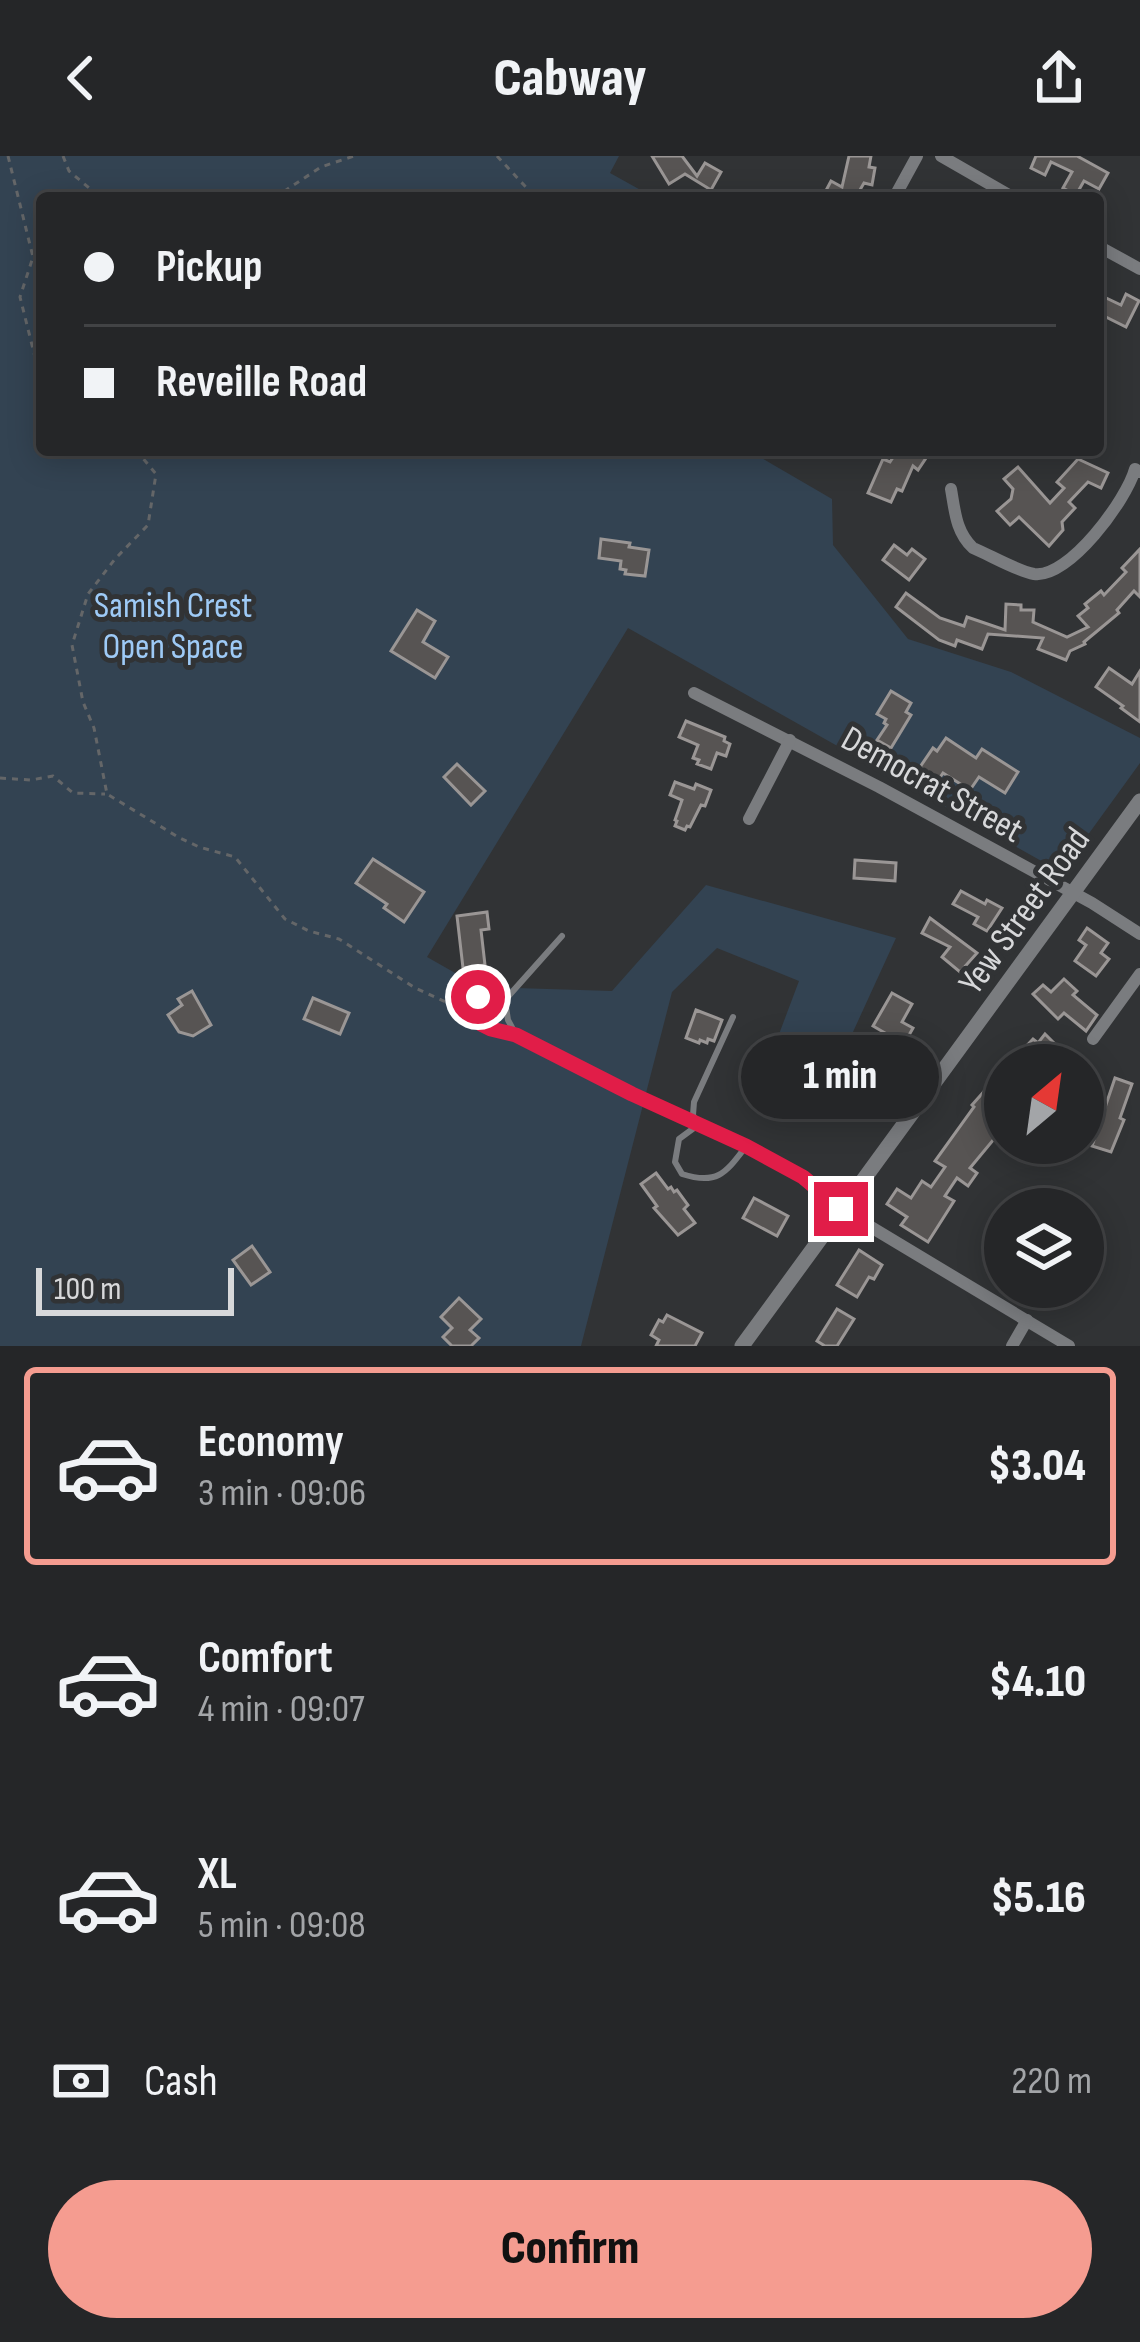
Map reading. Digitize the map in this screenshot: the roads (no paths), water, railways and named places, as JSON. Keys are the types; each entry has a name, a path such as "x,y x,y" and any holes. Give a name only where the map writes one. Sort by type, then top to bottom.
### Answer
{"street":[{"path":"897,192 917,156"},
{"path":"941,156 1004,192"},
{"path":"1104,248 1140,269"},
{"path":"951,489 966,542 1035,574 1051,572 1085,544 1118,504 1137,471"},
{"name":"Democrat Street","path":"694,693 790,740 1140,934"},
{"path":"748,819 790,740"},
{"name":"Yew Street Road","path":"742,1346 1140,801"},
{"path":"1094,1040 1140,974"},
{"path":"632,1094 803,1177 841,1209 1069,1346"},
{"path":"1012,1346 1027,1320"}],"lane":[{"path":"505,1000 562,936"},
{"path":"516,1035 505,1000 494,990 485,990 474,1006 481,1024 516,1035 632,1094"},
{"path":"733,1017 694,1102 698,1125 679,1138 675,1162 682,1174 711,1178 724,1174 746,1146"}],"park label":[{"name":"Samish Crest Open Space","path":"173,624"}]}
